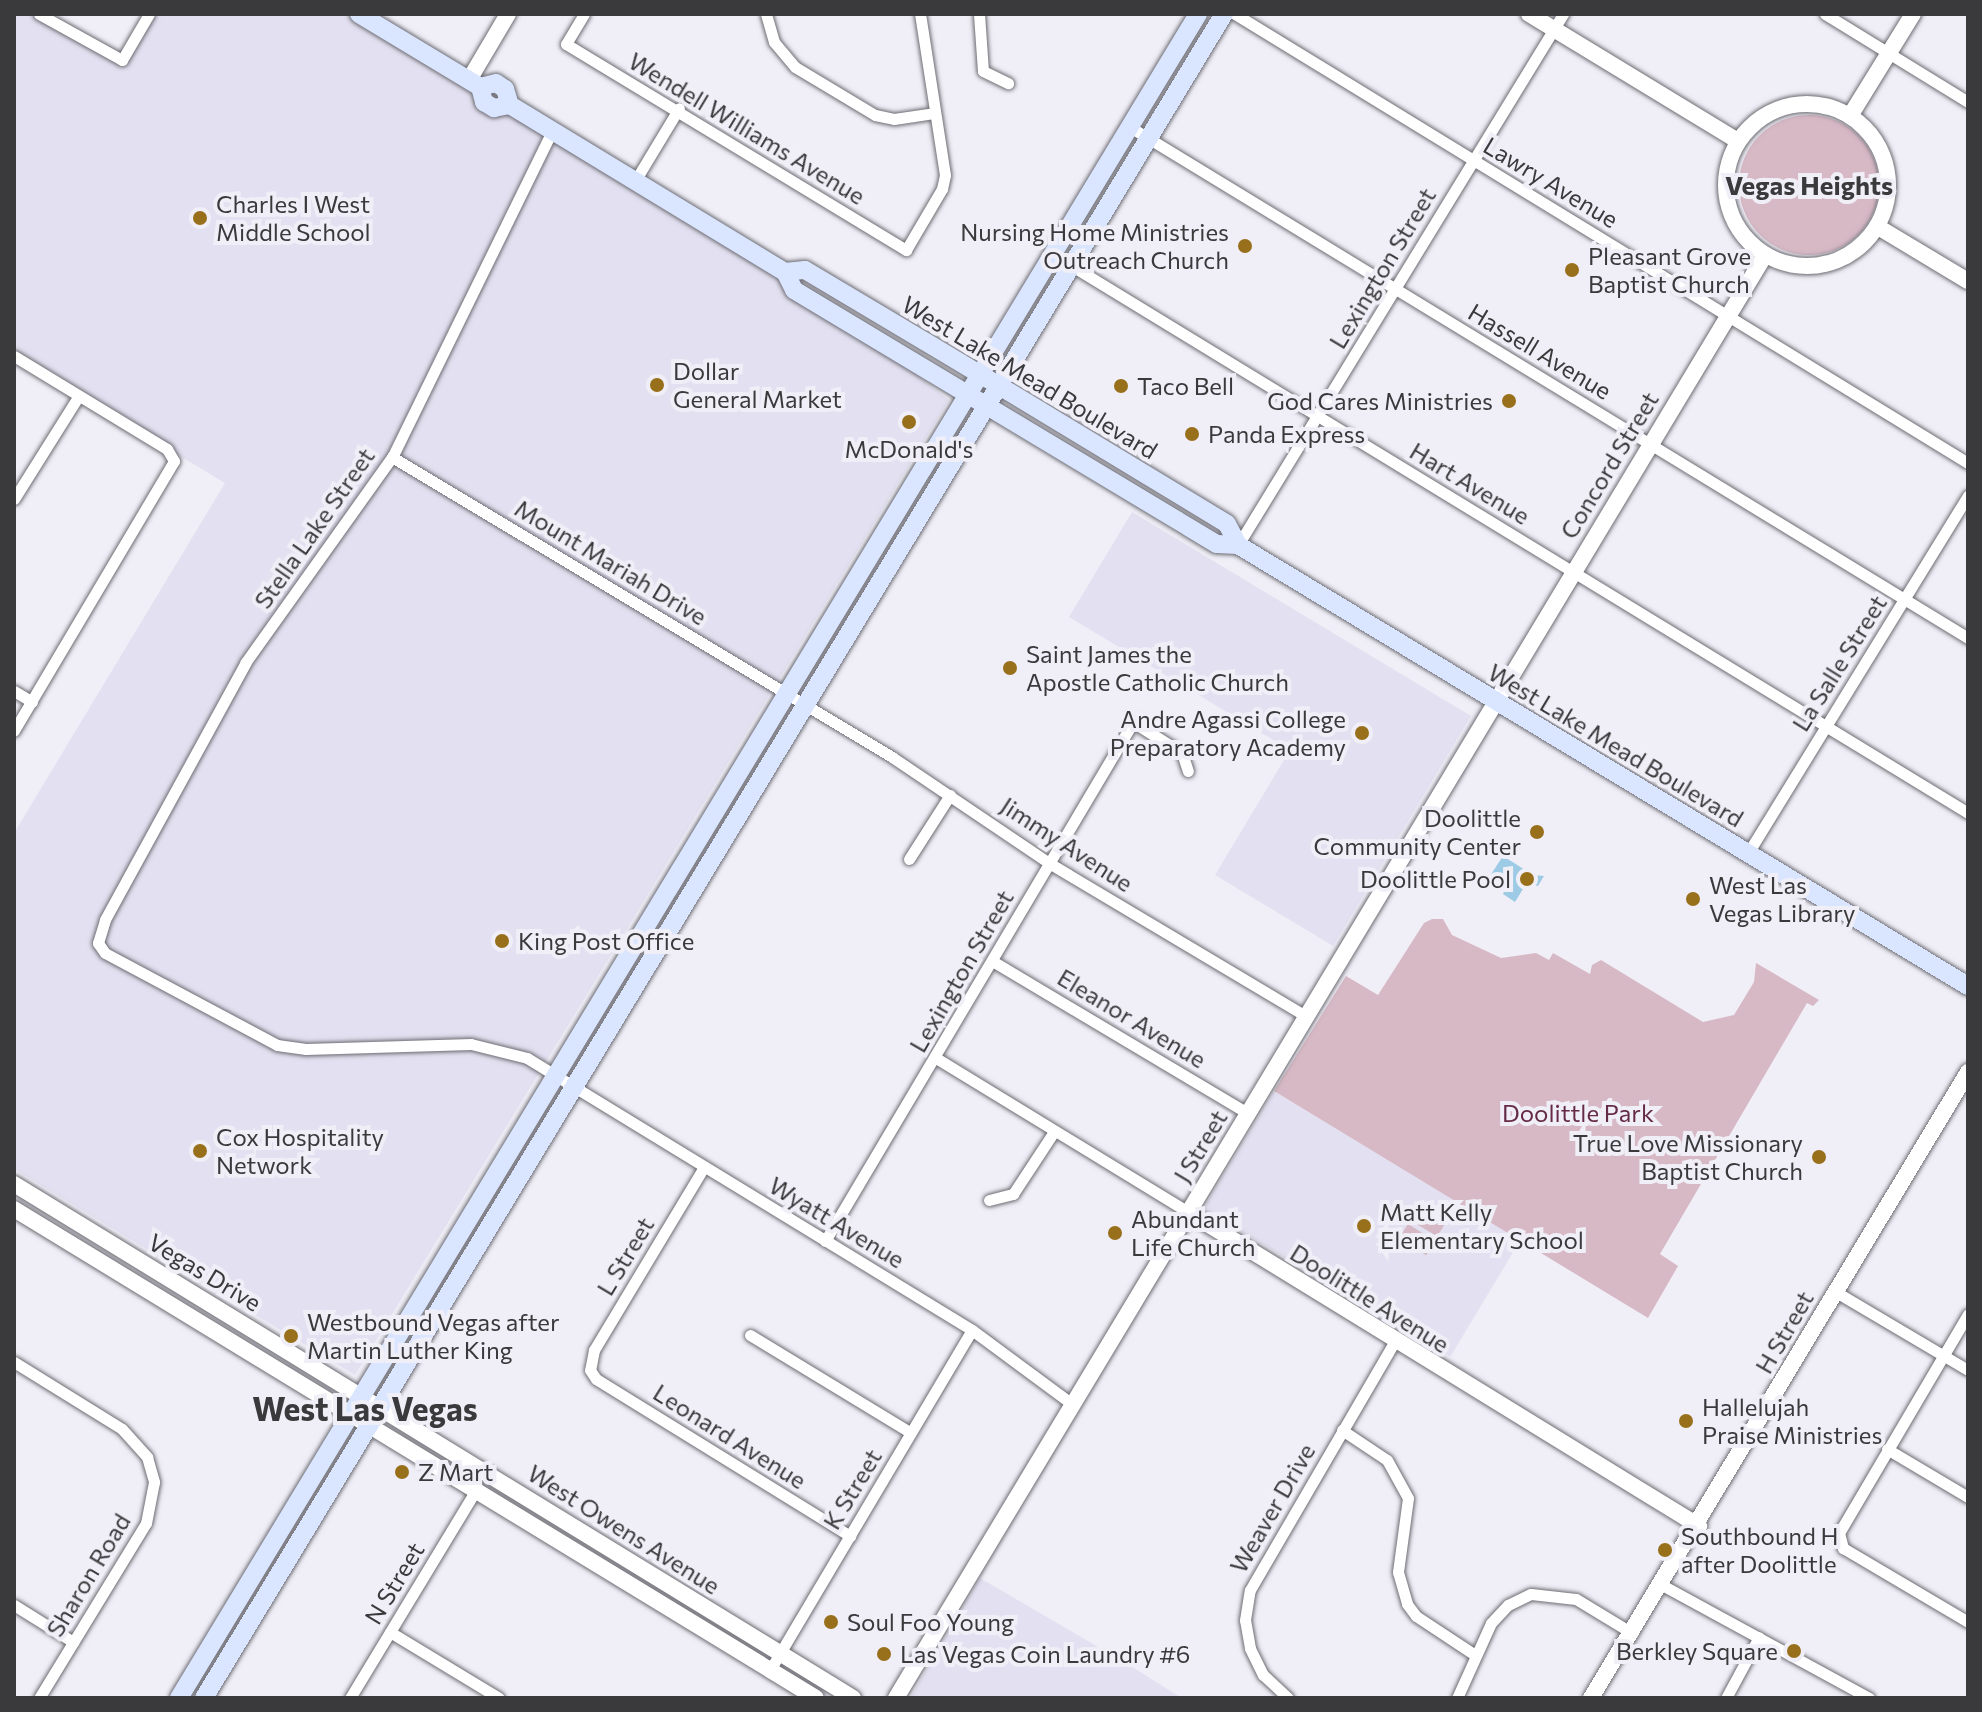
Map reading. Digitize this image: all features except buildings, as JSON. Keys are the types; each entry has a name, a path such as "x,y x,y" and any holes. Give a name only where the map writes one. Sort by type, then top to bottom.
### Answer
{"main road":[{"name":"West Lake Mead Boulevard","path":"359,14 474,84 496,83 505,89 510,105 785,272 794,290 1217,544 1238,545 1968,986"},
{"path":"204,1698 556,1075 1198,14"},
{"path":"370,1400 574,1086 1224,14"},
{"path":"1072,266 1068,253 1082,223 1082,204"},
{"name":"West Lake Mead Boulevard","path":"785,272 805,270 978,373 1227,524 1238,545"},
{"path":"1125,489 1139,484 1158,496 1174,493"},
{"path":"851,633 849,615 868,572 864,566"},
{"path":"179,1698 359,1419"}],"street":[{"path":"39,14 122,60 149,14"},
{"path":"474,84 508,14"},
{"name":"Wendell Williams Avenue","path":"584,14 566,44 679,108 906,250 942,189 934,113"},
{"path":"766,14 774,42 795,67 875,115 894,119 934,113 920,14"},
{"path":"979,14 983,71 1008,83"},
{"name":"Lawry Avenue","path":"1235,14 1968,463"},
{"path":"1529,14 1738,141"},
{"name":"Lexington Street","path":"1238,545 1563,14"},
{"path":"1825,14 1968,102"},
{"path":"1850,116 1913,14"},
{"path":"1800,104 1825,106 1850,116 1882,152 1889,177 1878,227 1862,247 1839,261 1813,267 1765,255 1746,239 1728,202 1726,181 1738,141 1755,123 1800,104"},
{"path":"635,181 679,108"},
{"name":"Hassell Avenue","path":"1130,127 1968,638"},
{"name":"Stella Lake Street","path":"98,943 105,920 246,662 392,457 552,131"},
{"path":"1878,227 1968,281"},
{"name":"Concord Street","path":"1494,699 1765,255"},
{"name":"Hart Avenue","path":"1072,266 1968,813"},
{"path":"14,356 172,454 171,471 14,731"},
{"path":"14,499 78,397"},
{"name":"Mount Mariah Drive","path":"392,457 807,704"},
{"name":"La Salle Street","path":"1748,853 1968,495"},
{"path":"14,691 32,702"},
{"name":"J Street","path":"896,1698 1494,699"},
{"name":"Jimmy Avenue","path":"807,704 950,795 1049,863 1306,1016"},
{"name":"Lexington Street","path":"825,1241 994,962 1133,722 1182,753 1188,771"},
{"path":"909,859 950,795"},
{"name":"Wyatt Avenue","path":"98,943 105,953 277,1045 306,1049 471,1044 500,1048 556,1075 972,1330 1072,1404"},
{"name":"Eleanor Avenue","path":"994,962 1247,1113"},
{"name":"Doolittle Avenue","path":"936,1058 1053,1133 1188,1212 1699,1526"},
{"name":"H Street","path":"1591,1698 1699,1526 1968,1072"},
{"path":"989,1200 1013,1194 1053,1133"},
{"name":"L Street","path":"590,1370 594,1350 704,1167"},
{"name":"Vegas Drive","path":"14,1184 370,1400"},
{"name":"Vegas Drive","path":"14,1209 359,1419"},
{"path":"1836,1292 1968,1370"},
{"path":"1968,1314 1839,1533 1839,1541 1968,1622"},
{"name":"K Street","path":"770,1670 972,1330"},
{"path":"750,1335 911,1433"},
{"name":"Weaver Drive","path":"1288,1698 1256,1662 1247,1635 1246,1604 1255,1576 1395,1341"},
{"name":"Sharon Road","path":"14,1362 122,1429 137,1442 151,1469 154,1498 146,1523 39,1698"},
{"name":"Leonard Avenue","path":"590,1370 596,1379 850,1536"},
{"name":"West Owens Avenue","path":"370,1400 853,1698"},
{"name":"West Owens Avenue","path":"359,1419 816,1698"},
{"path":"1342,1430 1387,1460 1408,1498 1398,1572 1407,1604 1416,1616 1475,1655"},
{"path":"1887,1449 1968,1497"},
{"path":"476,1490 492,1488 543,1507"},
{"name":"N Street","path":"350,1698 476,1490"},
{"path":"630,1585 641,1567"},
{"path":"1662,1585 1869,1698"},
{"path":"1457,1698 1491,1623 1508,1605 1531,1594 1576,1599 1632,1633"},
{"path":"14,1605 73,1642"},
{"path":"390,1632 499,1698"},
{"path":"1726,1698 1759,1637"}],"shaded area":[{"path":"14,14 39,14 122,60 149,14 359,14 785,272 949,400 355,1375 14,1169 14,833 225,483 14,356"},
{"name":"Andre Agassi College Preparatory Academy","path":"1132,512 1471,716 1333,946 1215,875 1290,750 1069,617"},
{"name":"Matt Kelly Elementary School","path":"1274,1091 1521,1239 1450,1357 1203,1208"},
{"path":"980,1578 1129,1665 1182,1698 910,1698"}],"green space":[{"path":"1809,115 1836,120 1859,135 1874,158 1879,185 1874,212 1859,235 1836,250 1809,255 1782,250 1759,235 1744,212 1739,185 1744,158 1759,135 1782,120"},
{"name":"Doolittle Park","path":"1443,919 1452,935 1501,958 1536,953 1549,960 1553,953 1590,974 1592,965 1601,960 1703,1022 1734,1015 1754,982 1756,963 1819,1000 1813,1006 1807,1003 1660,1254 1678,1266 1648,1318 1274,1091 1346,976 1378,995 1424,923"},
{"path":"1420,1205 1447,1221 1437,1236 1411,1220"},
{"path":"1408,1224 1435,1241 1426,1255 1399,1238"}],"water":[{"name":"Doolittle Pool","path":"1503,856 1533,875 1544,876 1538,886 1526,884 1515,902 1503,894 1512,871 1498,889 1486,882"}],"place":[{"name":"Charles I West Middle School","path":"200,218"},
{"name":"Nursing Home Ministries Outreach Church","path":"1245,246"},
{"name":"Pleasant Grove Baptist Church","path":"1572,270"},
{"name":"Dollar General Market","path":"657,385"},
{"name":"Taco Bell","path":"1121,386"},
{"name":"God Cares Ministries","path":"1509,401"},
{"name":"McDonald's","path":"909,422"},
{"name":"Panda Express","path":"1192,434"},
{"name":"Saint James the Apostle Catholic Church","path":"1010,668"},
{"name":"Andre Agassi College Preparatory Academy","path":"1362,733"},
{"name":"Doolittle Community Center","path":"1537,832"},
{"name":"Doolittle Pool","path":"1527,879"},
{"name":"West Las Vegas Library","path":"1693,899"},
{"name":"King Post Office","path":"502,941"},
{"name":"Cox Hospitality Network","path":"200,1151"},
{"name":"True Love Missionary Baptist Church","path":"1819,1157"},
{"name":"Matt Kelly Elementary School","path":"1364,1226"},
{"name":"Abundant Life Church","path":"1115,1233"},
{"name":"Westbound Vegas after Martin Luther King","path":"291,1336"},
{"name":"Hallelujah Praise Ministries","path":"1686,1421"},
{"name":"Z Mart","path":"402,1472"},
{"name":"Southbound H after Doolittle","path":"1665,1550"},
{"name":"Soul Foo Young","path":"831,1622"},
{"name":"Berkley Square","path":"1794,1651"},
{"name":"Las Vegas Coin Laundry #6","path":"884,1654"}],"district":[{"name":"Vegas Heights","path":"1809,185"},
{"name":"West Las Vegas","path":"365,1408"}]}
